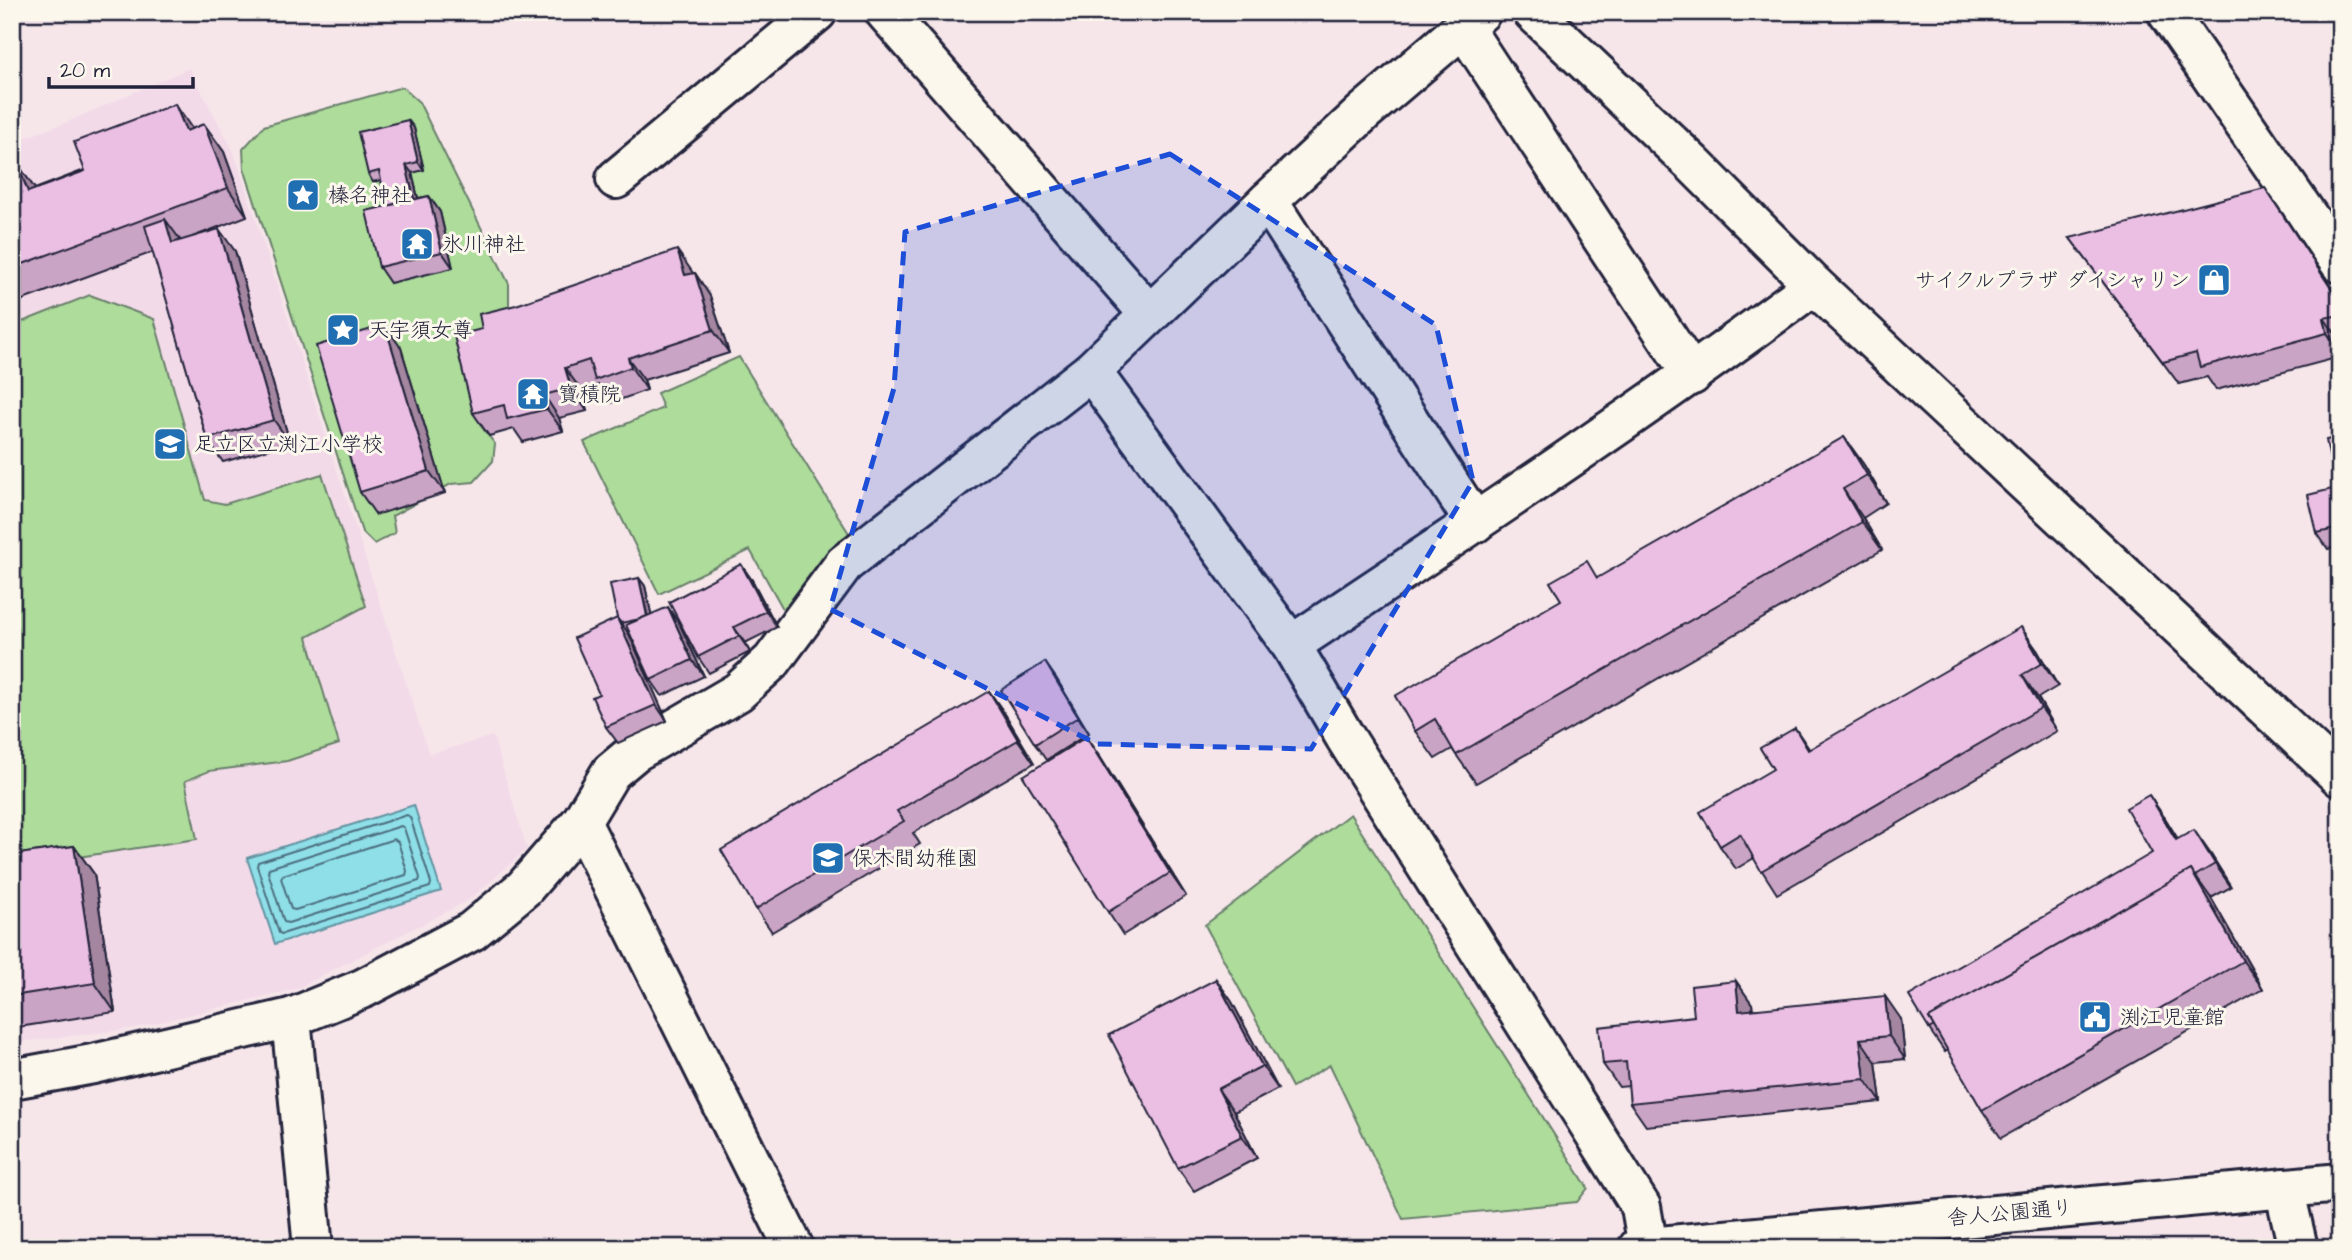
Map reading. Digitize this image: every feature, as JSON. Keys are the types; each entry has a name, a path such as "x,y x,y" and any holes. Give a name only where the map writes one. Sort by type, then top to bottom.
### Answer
{"street":[{"path":"616,179 817,12"},
{"path":"1533,12 1693,164 1814,285 2340,777"},
{"path":"2167,12 2340,263"},
{"path":"890,14 1149,314"},
{"path":"12,1079 291,1017 364,988 472,931 524,888 581,822 611,772 635,752 738,692 772,661 844,564 1091,371 1365,111 1472,20 1692,375"},
{"path":"1268,201 1475,523"},
{"path":"1291,645 1692,375 1814,285"},
{"path":"1091,371 1291,645 1366,772 1641,1207 1643,1247"},
{"path":"581,822 794,1248"},
{"path":"291,1017 313,1248"},
{"name":"舎人公園通り","path":"1643,1247 2340,1183"},
{"path":"2284,1188 2298,1248"}],"highlighted area":[{"path":"1170,154 1436,325 1473,481 1311,749 1097,744 830,609 894,388 905,232"}],"shaded area":[{"name":"足立区立渕江小学校","path":"189,68 234,152 429,754 493,736 527,849 471,899 296,989 131,1029 12,1043 12,142 65,123"}],"green space":[{"path":"402,87 419,102 509,284 509,309 467,367 481,426 495,444 493,461 474,482 451,484 392,516 395,533 374,544 362,532 244,168 243,149 264,126"},
{"path":"90,295 154,319 205,500 225,504 322,474 366,606 307,637 339,744 287,761 209,771 185,781 197,839 12,867 12,326"},
{"path":"739,357 850,535 787,616 750,550 659,594 584,442 663,408 657,393"},
{"path":"1350,814 1588,1188 1577,1202 1403,1219 1330,1065 1292,1087 1205,925"}],"water":[{"path":"414,805 441,891 275,944 247,858"}],"building":[{"path":"175,104 186,131 204,124 228,188 12,268 12,165 17,163 28,192 85,171 74,142"},
{"path":"408,120 418,162 406,165 414,199 387,206 379,171 368,174 358,132"},
{"name":"サイクルプラザ ダイシャリン","path":"2265,188 2340,302 2340,315 2324,318 2327,333 2200,367 2196,353 2163,362 2070,238"},
{"path":"429,196 442,252 379,267 366,211"},
{"path":"165,219 172,243 219,229 274,420 207,439 145,226"},
{"path":"677,250 685,275 695,273 713,330 628,358 631,367 595,380 589,360 565,368 571,388 544,395 547,409 507,419 504,405 473,413 454,336 482,329 479,314 516,305"},
{"path":"385,325 429,471 360,492 316,346"},
{"path":"1844,437 1867,475 1843,489 1862,522 1456,755 1435,719 1415,731 1395,696 1561,600 1550,582 1587,561 1597,578"},
{"path":"2340,437 2340,473 2333,475 2326,440"},
{"path":"2340,487 2340,528 2317,533 2308,495"},
{"path":"741,564 766,611 734,627 739,636 698,657 669,602"},
{"path":"639,578 647,616 621,623 617,618 610,584"},
{"path":"668,607 692,660 651,680 626,625"},
{"path":"617,618 656,705 606,727 592,697 599,694 574,638"},
{"path":"2021,627 2042,663 2022,675 2041,708 1761,871 1740,834 1720,846 1700,812 1773,769 1760,748 1795,728 1808,750"},
{"path":"1045,662 1078,717 1035,744 1001,690"},
{"path":"989,691 1018,740 897,811 904,821 756,909 721,850"},
{"path":"1086,737 1170,873 1108,912 1023,776"},
{"path":"2149,795 2176,840 2194,830 2215,864 2195,876 2191,870 1929,1018 1934,1026 1929,1029 1909,996 2152,853 2126,808"},
{"path":"74,846 95,983 12,996 12,855"},
{"path":"2191,870 2243,961 1982,1110 1929,1018"},
{"path":"1216,979 1262,1066 1218,1089 1242,1136 1178,1168 1109,1035"},
{"path":"1736,981 1739,1011 1885,996 1889,1036 1860,1039 1865,1079 1630,1103 1626,1062 1603,1064 1599,1027 1694,1016 1691,986"}],"place":[{"name":"榛名神社","path":"303,195"},
{"name":"氷川神社","path":"417,244"},
{"name":"サイクルプラザ ダイシャリン","path":"2214,280"},
{"name":"天宇須女尊","path":"343,330"},
{"name":"寶積院","path":"533,394"},
{"name":"足立区立渕江小学校","path":"170,444"},
{"name":"保木間幼稚園","path":"828,858"},
{"name":"渕江児童館","path":"2095,1017"}]}
